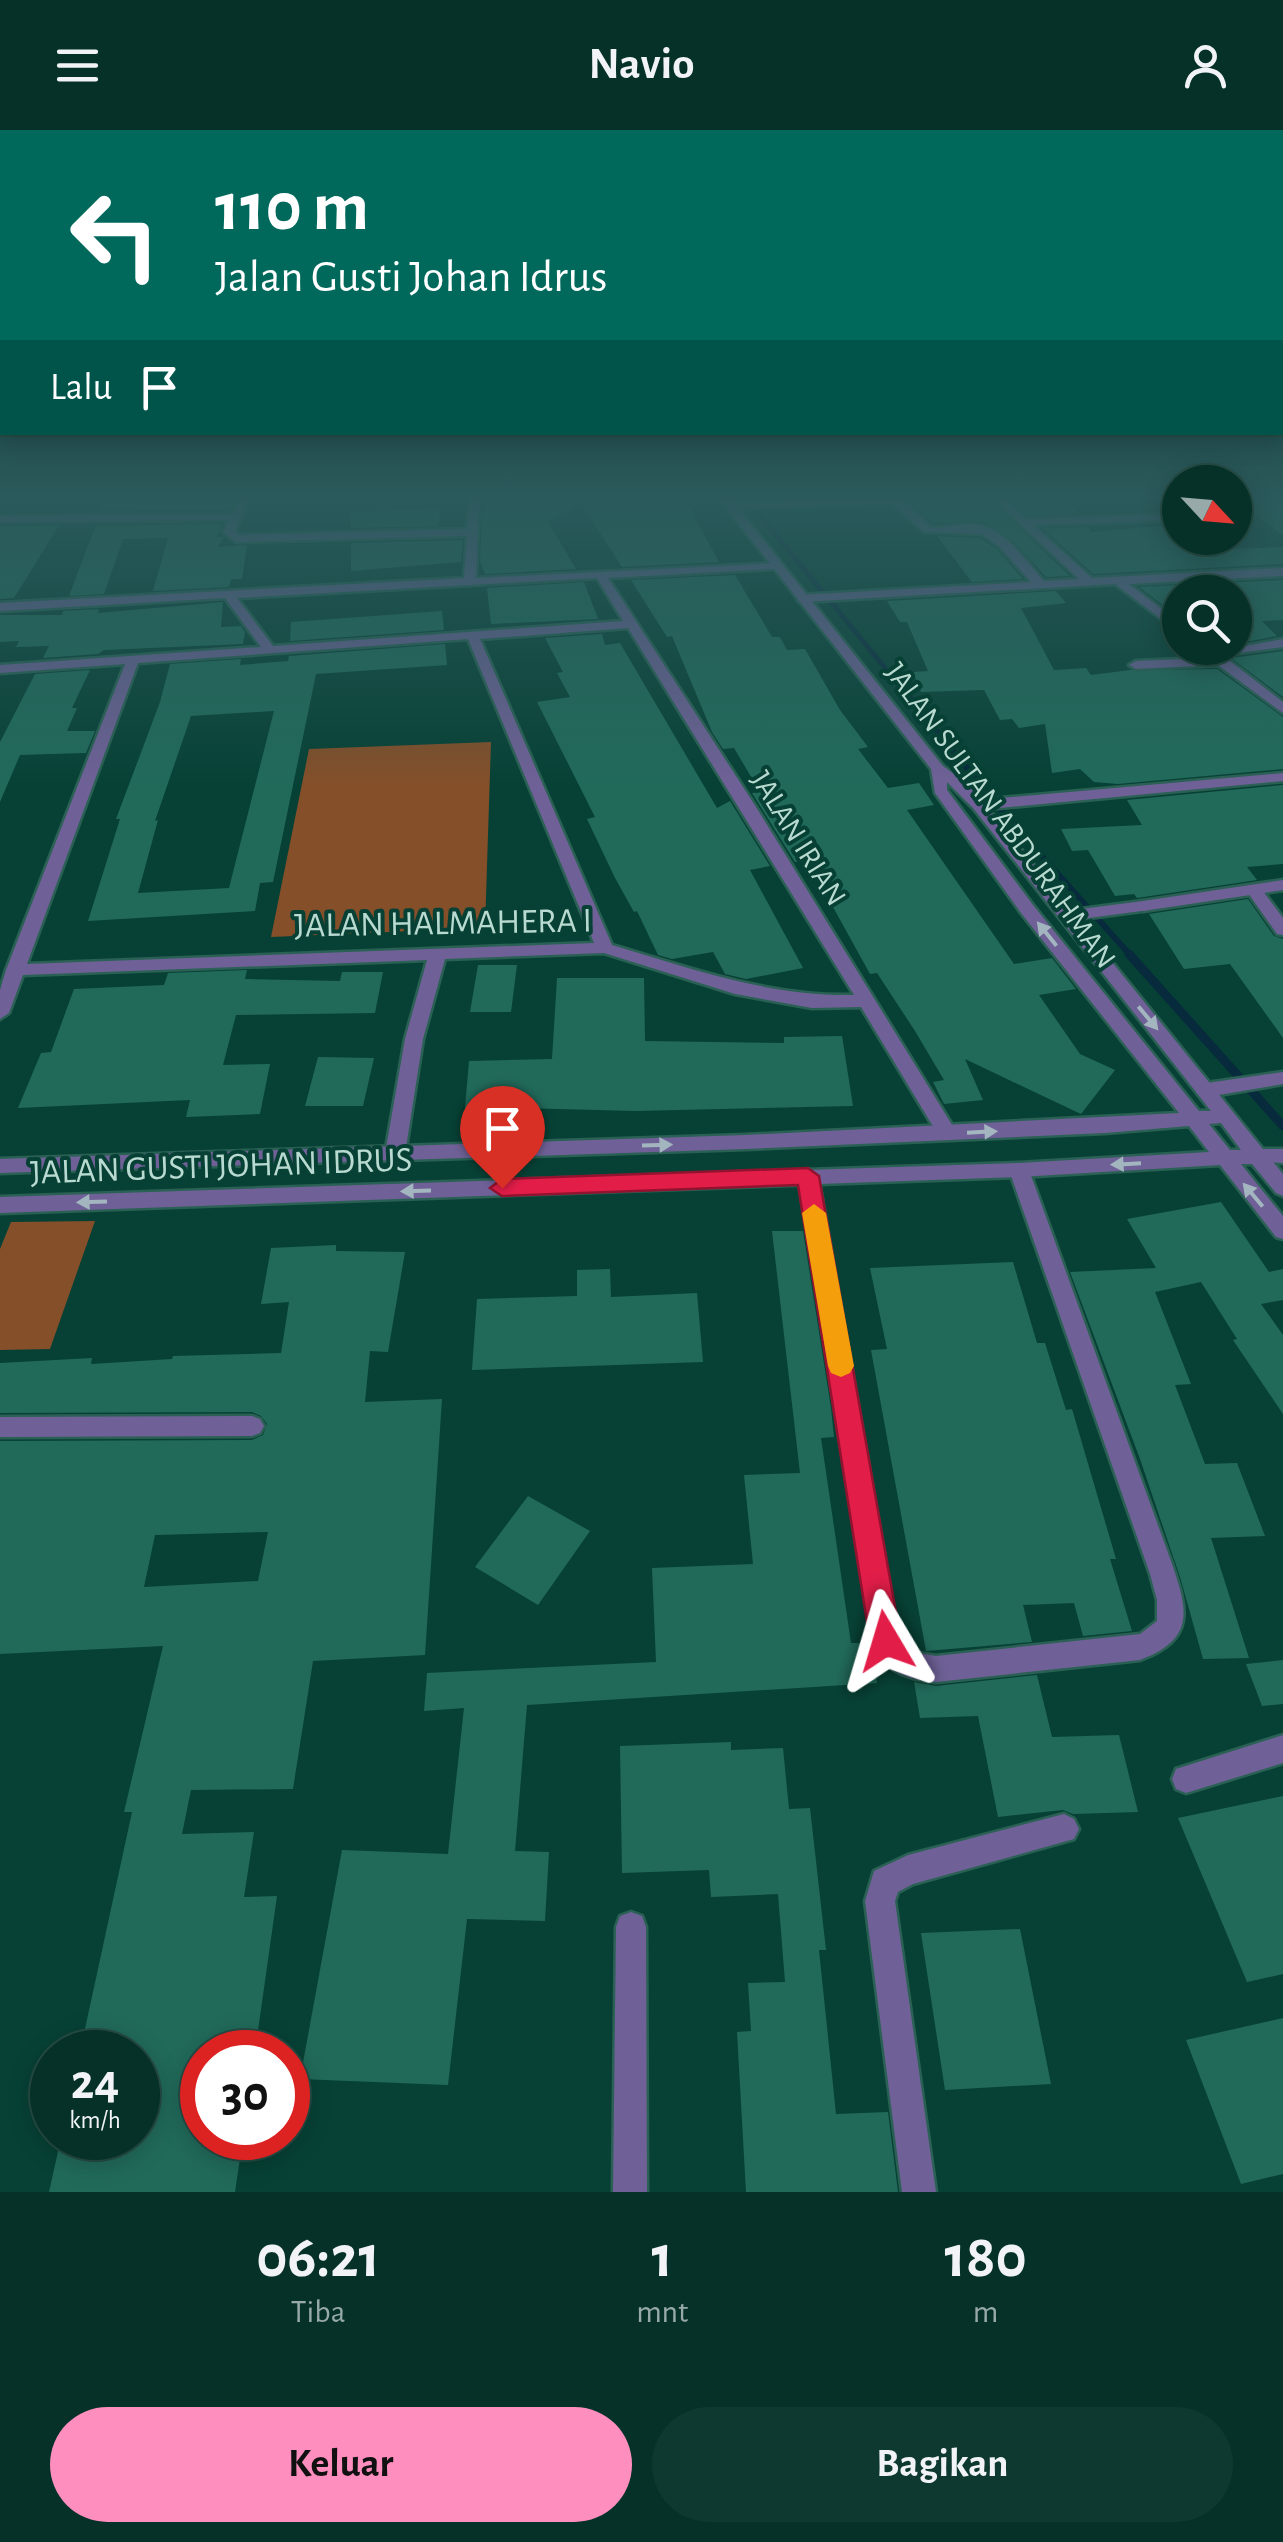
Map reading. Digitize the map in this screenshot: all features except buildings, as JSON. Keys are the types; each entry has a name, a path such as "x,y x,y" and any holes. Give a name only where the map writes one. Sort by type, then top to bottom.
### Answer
{"street":[{"path":"0,608 277,593"},
{"name":"JALAN IRIAN","path":"612,593 946,1133"},
{"name":"JALAN SULTAN ABDURAHMAN","path":"798,593 938,769 940,790 977,844 1196,1119 1223,1159"},
{"path":"802,598 893,593"},
{"path":"1134,593 1162,615"},
{"path":"229,596 269,649"},
{"path":"0,669 632,624"},
{"path":"473,636 605,948"},
{"path":"1252,647 1283,642"},
{"path":"0,1013 133,659"},
{"path":"1136,665 1162,661"},
{"path":"1226,665 1283,709"},
{"path":"938,769 979,805 1067,916 1216,1088 1228,1116 1283,1188"},
{"path":"979,805 1283,777"},
{"path":"1067,916 1283,884"},
{"path":"1254,890 1283,930"},
{"name":"JALAN HALMAHERA I","path":"15,970 605,948 735,988 812,1002 866,1001"},
{"path":"395,1154 414,1039 438,952"},
{"path":"1216,1088 1278,1078"},
{"name":"JALAN GUSTI JOHAN IDRUS","path":"0,1166 946,1133 1228,1116"},
{"path":"600,1147 602,1184"},
{"path":"1258,1156 1283,1156"},
{"name":"JALAN GUSTI JOHAN IDRUS","path":"0,1205 1018,1170 1258,1156"},
{"path":"1223,1159 1283,1231"},
{"path":"808,1176 886,1641 892,1656 906,1666 936,1669 1140,1647 1153,1644 1171,1623 1173,1608 1158,1560 1018,1170"},
{"path":"0,1427 252,1426"},
{"path":"1186,1779 1283,1749"},
{"path":"920,2192 880,1901 885,1882 908,1870 1064,1828"},
{"path":"630,2192 631,1927"}],"shaded area":[{"path":"491,742 485,928 271,937 309,749"},
{"path":"95,1221 50,1349 0,1350 0,1249 11,1222"}],"waterway":[{"path":"824,593 912,701"},
{"path":"910,698 1006,816 1131,956"},
{"path":"1129,954 1283,1126"}],"slow traffic":[{"path":"814,1213 841,1366"}],"route":[{"path":"502,1188 808,1176 886,1641"}]}
